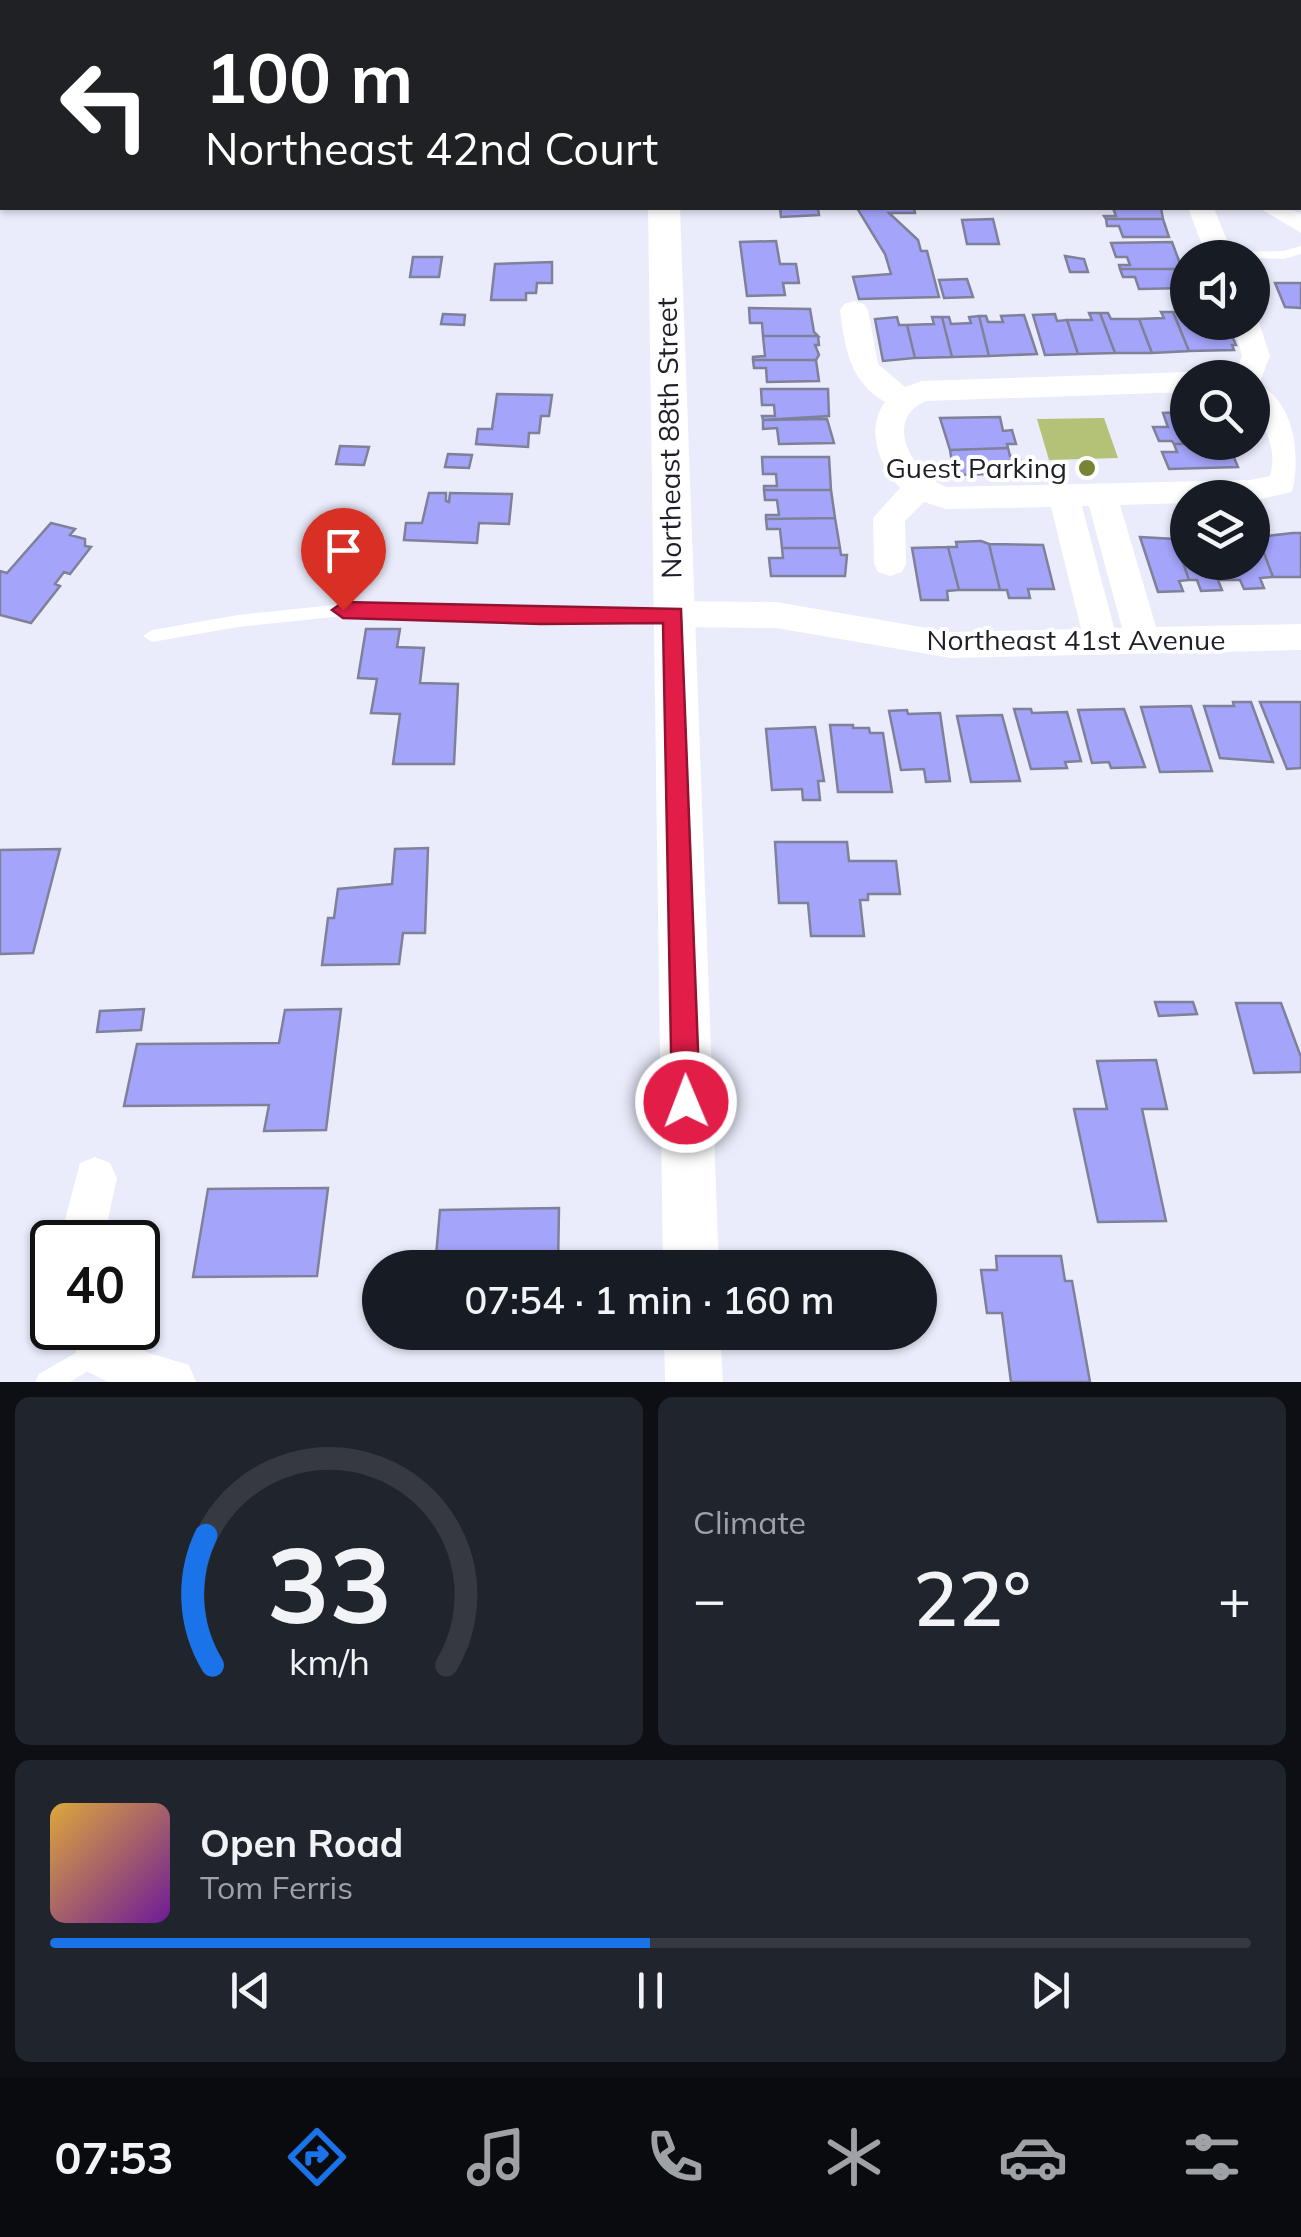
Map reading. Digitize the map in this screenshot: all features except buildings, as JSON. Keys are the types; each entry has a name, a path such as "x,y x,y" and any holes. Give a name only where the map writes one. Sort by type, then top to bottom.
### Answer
{"street":[{"name":"Northeast 88th Street","path":"664,210 690,1250"},
{"path":"1203,210 1215,240"},
{"path":"1275,210 1301,225"},
{"path":"854,310 865,372 877,386 903,399 945,389 1170,383"},
{"path":"903,399 890,422 895,459 903,476 917,490 958,499 1291,490 1290,452 1270,408"},
{"path":"890,564 889,518 917,490"},
{"path":"1102,496 1143,642"},
{"path":"1064,497 1102,643"},
{"name":"Northeast 41st Avenue","path":"674,614 776,615 950,646 1301,638"},
{"path":"86,1220 95,1178"},
{"path":"109,1350 143,1375 172,1382"},
{"path":"693,1350 694,1382"}],"lane":[{"path":"1270,256 1301,250"},
{"path":"152,636 238,621 343,610 541,616 674,614"},
{"path":"47,1382 84,1350"}],"green space":[{"path":"1104,418 1118,458 1049,460 1037,419"}],"place":[{"name":"Guest Parking","path":"1087,468"}],"route":[{"path":"343,610 541,616 674,614 686,1102"}]}
